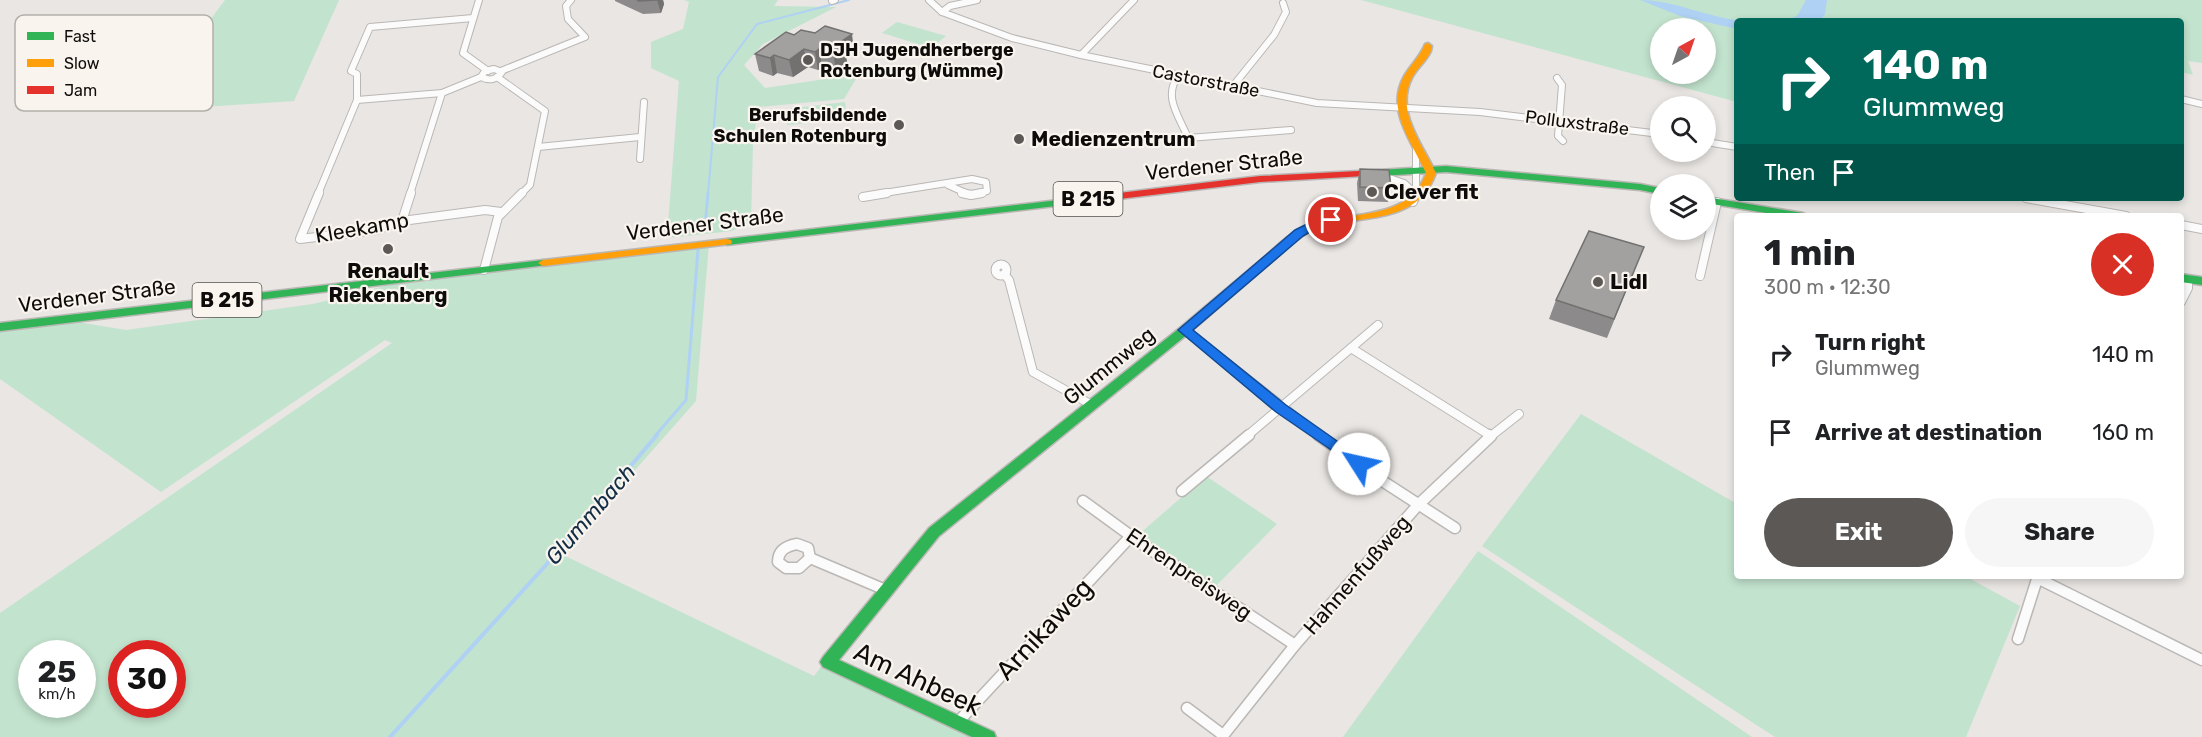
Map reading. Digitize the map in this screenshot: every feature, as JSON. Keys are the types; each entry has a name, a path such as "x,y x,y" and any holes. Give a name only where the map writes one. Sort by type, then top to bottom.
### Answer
{"main road":[{"path":"1415,198 1427,188 1431,172 1416,147 1401,107 1402,91 1408,76 1428,53 1428,46"},
{"name":"Verdener Straße","path":"0,327 1209,184 1369,172 1486,173 1594,185 1650,194"},
{"name":"Verdener Straße","path":"1594,185 1650,189"},
{"name":"Glummweg","path":"828,662 934,532 1185,330 1274,253 1309,227 1336,219 1395,209 1415,198"},
{"path":"1716,202 1784,213"},
{"path":"2184,278 2202,281"},
{"name":"Am Ahbeek","path":"828,662 988,737"}],"street":[{"path":"479,0 463,53 488,71 499,74 545,111 530,185 498,217 484,270"},
{"path":"481,77 488,80 585,37 568,19 566,6 572,0"},
{"path":"929,0 942,12 950,6 977,0"},
{"path":"1081,55 1134,0"},
{"path":"1233,86 1278,29 1286,12 1283,3"},
{"name":"Castorstraße","path":"942,12 1012,38 1178,76 1335,105 1401,107"},
{"path":"473,18 370,27 351,71 357,75 357,100 441,93 481,77 488,71"},
{"path":"1178,76 1171,86 1170,96 1188,138 1291,130"},
{"path":"1557,78 1562,85 1558,136 1563,141"},
{"path":"402,221 441,93"},
{"name":"Kleekamp","path":"357,100 300,239 376,230 402,221 485,210 501,212"},
{"path":"2184,100 2202,104"},
{"path":"640,159 644,102"},
{"name":"Polluxstraße","path":"1401,107 1558,120 1650,133"},
{"path":"538,147 640,137"},
{"path":"1716,144 1734,147"},
{"path":"1415,198 1416,147"},
{"path":"1369,172 1404,182 1415,198"},
{"path":"863,197 902,189 948,185 972,179 986,182 987,191 974,196 957,192 948,185"},
{"path":"2043,201 2109,213"},
{"path":"2184,226 2202,229"},
{"path":"1700,276 1704,240"},
{"path":"1004,274 1009,280 1034,372 1092,405"},
{"path":"2184,278 2188,288 2184,296"},
{"path":"1182,491 1378,325"},
{"path":"1185,330 1281,409 1418,505 1455,528"},
{"path":"1351,348 1491,436"},
{"name":"Hahnenfußweg","path":"1222,736 1296,645 1418,505 1491,436 1519,414"},
{"name":"Ehrenpreisweg","path":"1083,501 1131,536 1296,645"},
{"name":"Arnikaweg","path":"958,722 1131,536"},
{"path":"810,558 888,591"},
{"path":"2018,639 2037,579"},
{"path":"2042,579 2202,660"},
{"path":"1187,708 1222,736"}],"green space":[{"path":"225,0 339,0 294,101 213,106 213,16"},
{"path":"684,0 778,0 774,6 836,7 763,44 744,65 765,88 859,74 844,99 758,107 753,143 751,222 732,231 667,238 679,81 651,68 651,42 683,29 689,2"},
{"path":"1361,0 2202,0 2202,63 2188,61 2193,75 2184,73 2184,18 1734,18 1734,101 1671,84 1716,84 1716,18 1650,18 1650,78"},
{"path":"897,22 946,36 931,48 882,33"},
{"path":"845,102 847,119 787,125 787,109"},
{"path":"709,243 696,401 561,554 814,676 825,662 979,737 0,737 0,613 392,343 385,340 161,492 0,379 0,331 78,322 126,330 313,304 417,278"},
{"path":"1581,414 1734,502 1734,579 1970,579 2020,606 1966,737 1775,737 1482,546"},
{"path":"1206,476 1277,524 1216,586 1138,535"},
{"path":"1478,551 1752,737 1343,737"}],"water":[{"path":"1640,0 1666,3 1734,19 1734,28 1716,24 1716,18 1689,18"},
{"path":"1806,0 1827,0 1822,18 1791,18 1797,16"}],"building":[{"path":"825,26 852,34 839,43 844,45 833,53 819,49 815,52 804,49 789,60 774,55 770,58 755,54 786,32 794,35 801,30 815,33"},
{"path":"1360,169 1389,170 1391,188 1360,187"},
{"name":"Lidl","path":"1589,231 1644,247 1614,319 1556,300"}],"waterway":[{"name":"Glummbach","path":"708,194 718,77 757,24 849,0"},
{"name":"Glummbach","path":"705,227 708,193"},
{"name":"Glummbach","path":"655,436 686,400 698,250"},
{"name":"Glummbach","path":"390,737 546,565 657,435"}],"traffic: fast":[{"path":"1378,173 1446,169 1650,189"},
{"path":"727,242 1119,196"},
{"path":"1716,202 1785,213"},
{"path":"988,737 828,662 934,532 1185,330 1266,261"},
{"path":"0,327 543,263"},
{"path":"2184,278 2202,281"}],"traffic: slow":[{"path":"1266,261 1289,241 1308,229 1388,211 1402,206 1424,190 1431,173 1408,127 1401,103 1408,77 1425,55 1428,46"},
{"path":"543,263 727,242"}],"traffic: jam":[{"path":"1119,196 1260,179 1378,173"}],"place":[{"name":"DJH Jugendherberge Rotenburg (Wümme)","path":"808,60"},
{"name":"Berufsbildende Schulen Rotenburg","path":"899,125"},
{"name":"Medienzentrum","path":"1019,139"},
{"name":"Clever fit","path":"1372,192"},
{"name":"Renault Riekenberg","path":"388,249"},
{"name":"Lidl","path":"1598,282"}],"route":[{"path":"1331,220 1299,233 1185,330 1281,409 1359,464"}]}
